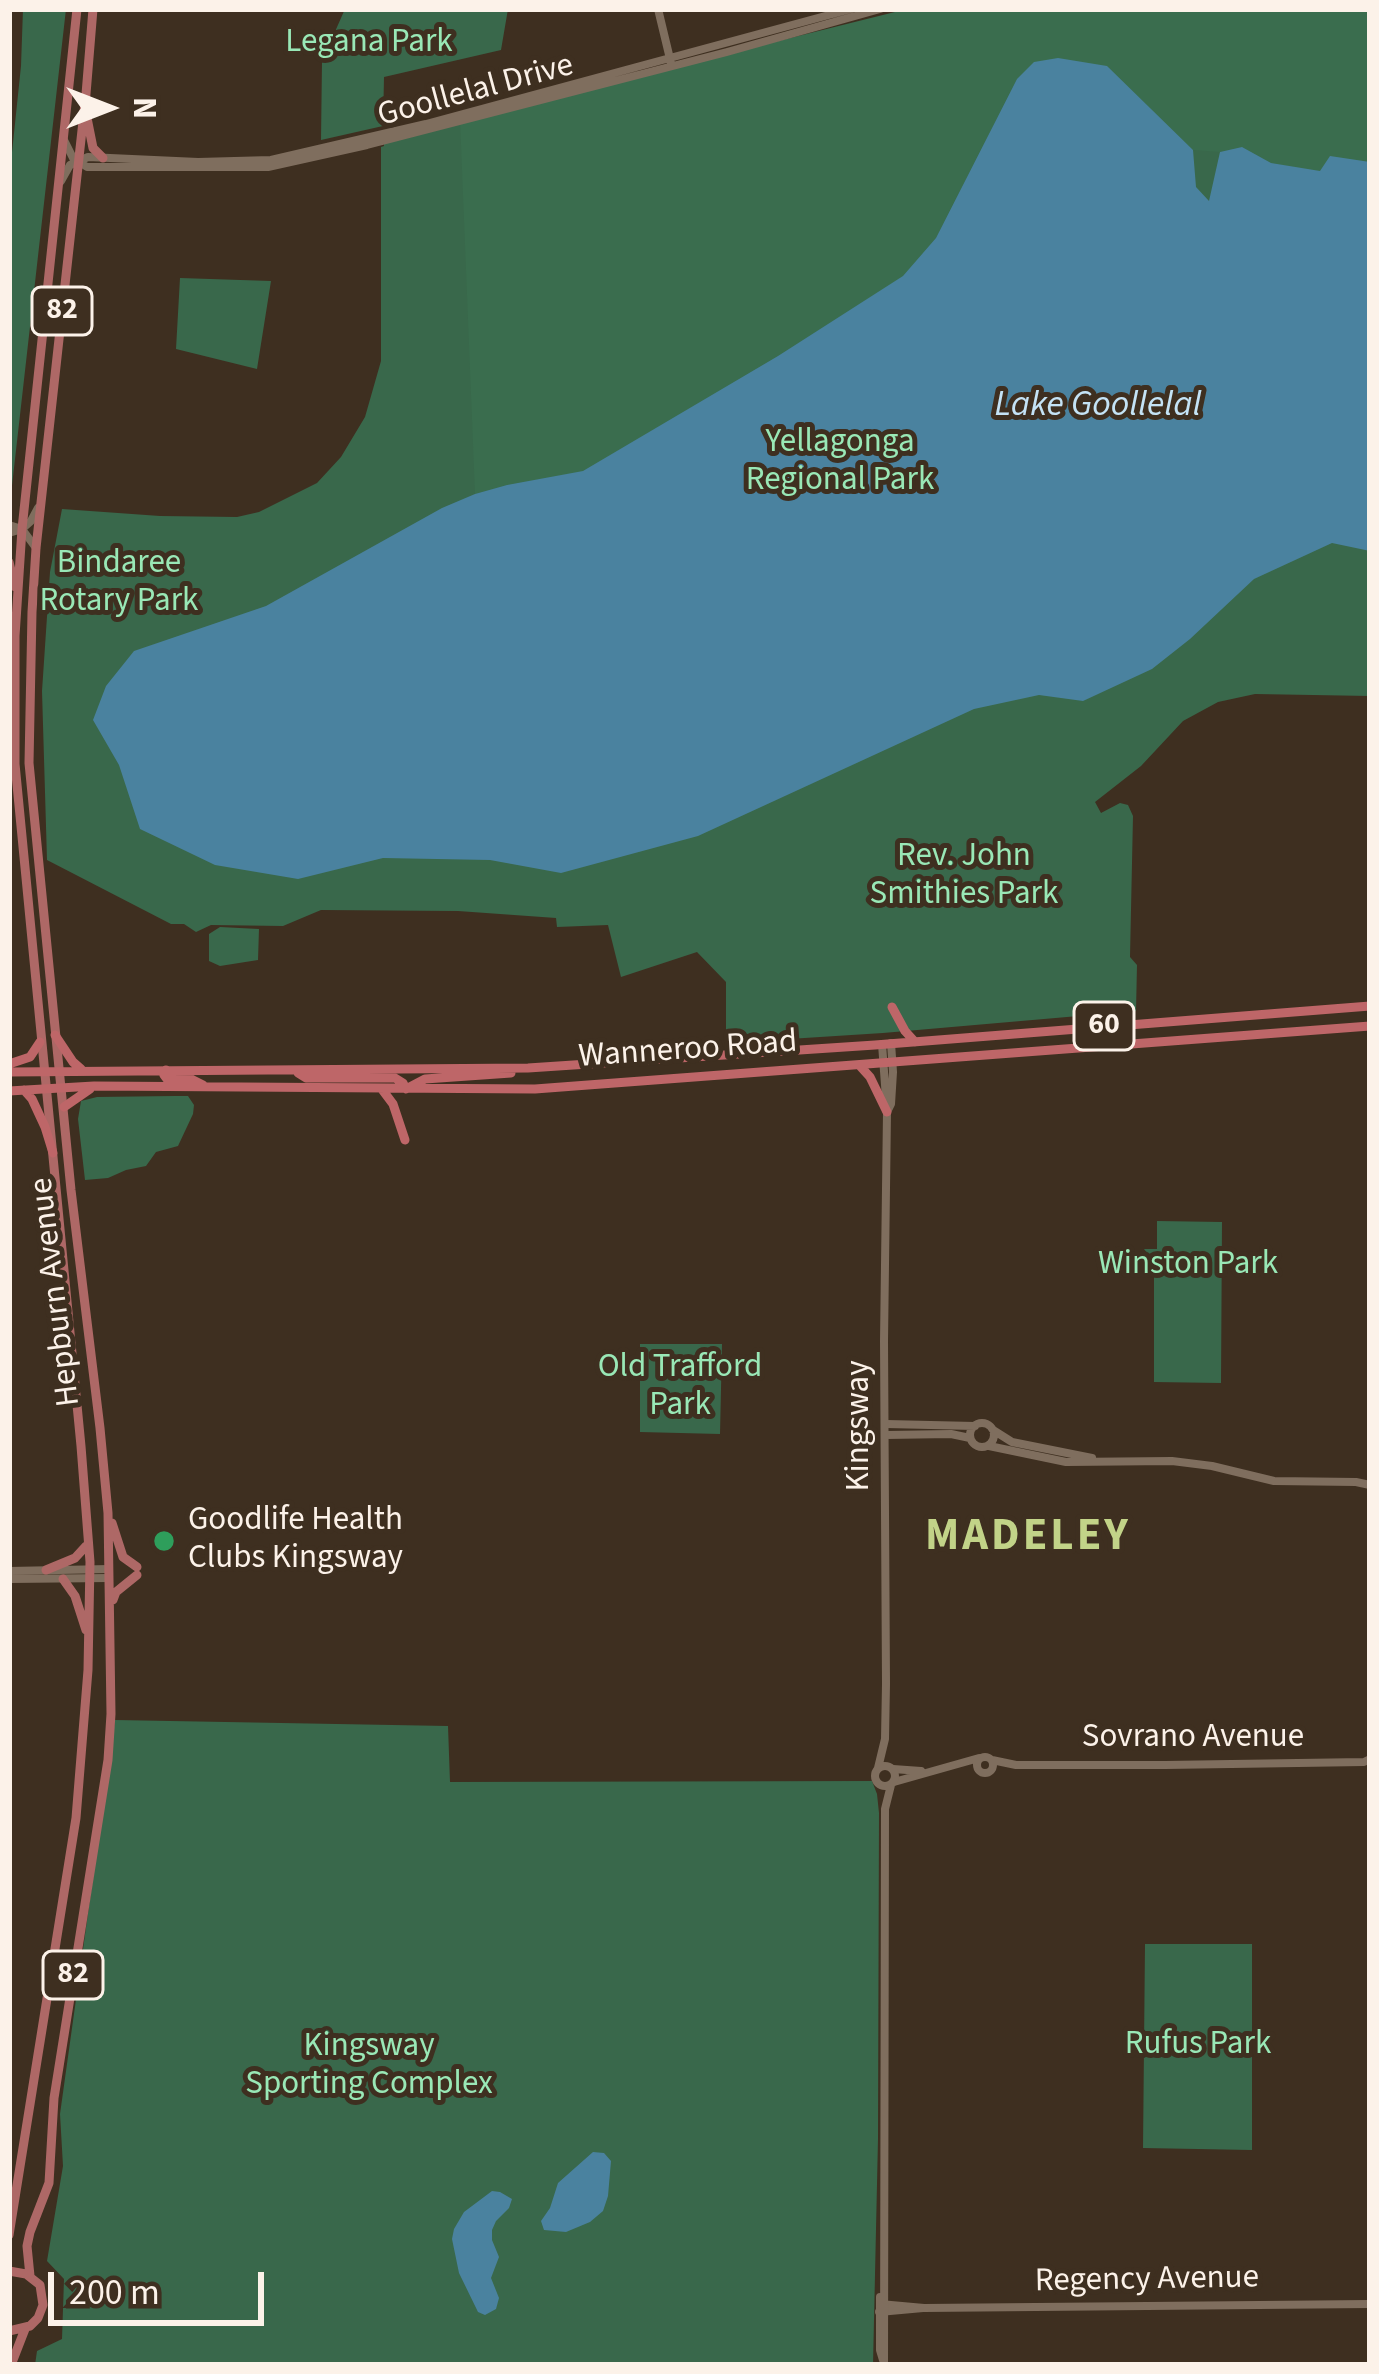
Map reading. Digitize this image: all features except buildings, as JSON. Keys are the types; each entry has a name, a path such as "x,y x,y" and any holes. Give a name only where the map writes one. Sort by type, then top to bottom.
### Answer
{"highway":[{"name":"Wanneroo Road","path":"9,1068 528,1068 1370,1006"},
{"path":"892,1007 915,1042"},
{"name":"Wanneroo Road","path":"9,1091 94,1086 556,1088 1370,1027"},
{"path":"56,1035 81,1070"},
{"path":"9,1068 30,1057 40,1042"},
{"path":"768,1052 776,1058 780,1072"},
{"path":"860,1066 887,1112"},
{"path":"293,1071 306,1078 394,1078 406,1089 425,1079 501,1075 528,1068"},
{"path":"166,1070 167,1078 190,1079 206,1087"},
{"path":"64,1107 94,1086"},
{"path":"381,1088 391,1099 405,1140"},
{"path":"24,1090 45,1126 53,1153"}],"main road":[{"name":"Hepburn Avenue","path":"9,2235 76,1817 89,1641 88,1541 15,764 22,529 77,9"},
{"name":"Hepburn Avenue","path":"30,2276 27,2246 49,2182 54,2098 108,1760 111,1714 108,1513 29,764 36,548 92,9"},
{"path":"86,94 89,138 103,158"},
{"path":"9,516 24,509"},
{"path":"9,562 17,592"},
{"path":"108,1513 123,1557 137,1571 134,1581 116,1592 111,1609"},
{"path":"46,1570 80,1556 88,1541"},
{"path":"64,1580 75,1596 89,1641"},
{"path":"9,2271 30,2276"},
{"name":"82","path":"11,2365 25,2329 43,2306 40,2285 30,2276"},
{"path":"9,2331 25,2329"}],"street":[{"path":"660,9 674,60"},
{"name":"Goollelal Drive","path":"78,162 87,167 268,167 368,145 850,9"},
{"name":"Goollelal Drive","path":"78,162 88,158 271,160 674,60 727,52 880,9"},
{"path":"59,186 66,170 78,162 64,140"},
{"path":"9,529 22,529 40,503"},
{"path":"22,529 36,548"},
{"name":"Kingsway","path":"884,2363 880,2350 885,2254 885,1807 875,1776 885,1739 884,1341 887,1112 891,1104 887,1044"},
{"path":"886,1429 986,1423 1012,1442 1100,1460"},
{"path":"970,1438 975,1426"},
{"path":"886,1429 951,1434 970,1438 976,1447 1066,1462 1172,1461 1274,1481 1370,1485"},
{"path":"989,1446 994,1430"},
{"path":"9,1575 46,1570 90,1575"},
{"path":"9,1575 64,1580 111,1573"},
{"name":"Kingsway","path":"885,1739 896,1777 885,1807"},
{"path":"878,1783 892,1784 986,1756 992,1765 987,1773 958,1766"},
{"path":"979,1759 979,1771"},
{"name":"Sovrano Avenue","path":"992,1765 1370,1760"},
{"path":"878,1768 929,1771"},
{"name":"Regency Avenue","path":"882,2308 1370,2304"}],"green space":[{"path":"23,9 66,9 9,512 9,181"},
{"name":"Legana Park","path":"345,9 508,9 501,50 384,77 383,126 321,140 322,61"},
{"path":"907,9 1370,9 1370,162 1321,172 1271,163 1242,147 1220,152 1193,150 1172,132 1035,62 1017,79 936,238 904,276 583,472 475,494 460,120"},
{"name":"Yellagonga Regional Park","path":"1370,9 1370,696 1255,694 1218,702 1183,721 1141,766 1095,802 1101,813 1120,803 1128,805 1133,816 1130,957 1137,965 1136,1011 726,1043 726,982 697,952 621,977 608,925 557,927 556,918 458,911 321,910 283,926 211,925 196,932 184,924 171,924 47,860 42,691 50,572 62,509 237,517 259,512 317,483 341,457 365,417 381,361 384,141 460,120"},
{"path":"180,278 271,281 257,369 176,349"},
{"path":"220,927 259,929 258,960 220,966 209,961 209,934"},
{"path":"188,1096 193,1114 178,1146 156,1152 146,1166 85,1180 78,1119 81,1101"},
{"name":"Winston Park","path":"1157,1221 1222,1222 1221,1383 1154,1382 1154,1262 1144,1249 1157,1249"},
{"name":"Old Trafford Park","path":"640,1344 722,1344 720,1434 640,1432"},
{"name":"Kingsway Sporting Complex","path":"115,1720 448,1726 450,1782 872,1781 879,1813 873,2365 35,2365 37,2351 62,2339 64,2279 47,2261 63,2166 60,2114"},
{"name":"Rufus Park","path":"1145,1944 1252,1944 1252,2150 1143,2148"}],"water":[{"name":"Lake Goollelal","path":"1058,58 1107,66 1193,150 1196,187 1209,201 1220,152 1242,147 1271,163 1320,171 1330,156 1370,162 1370,551 1332,543 1254,579 1152,669 1083,701 1039,695 974,709 698,836 561,873 490,860 383,858 298,879 215,865 140,829 119,765 93,720 106,686 134,651 266,606 475,494 583,471 903,276 936,238 1017,79 1034,62"},
{"path":"593,2152 604,2153 611,2161 603,2211 566,2232 544,2230 541,2221 558,2183"},
{"path":"492,2191 512,2199 492,2230 499,2257 491,2278 499,2298 496,2309 485,2315 478,2312 459,2273 452,2239 464,2212"}],"place":[{"name":"Goodlife Health Clubs Kingsway","path":"164,1541"}],"district":[{"name":"MADELEY","path":"1028,1539"}],"park label":[{"name":"Bindaree Rotary Park","path":"119,584"},
{"name":"Rev. John Smithies Park","path":"964,877"}]}
